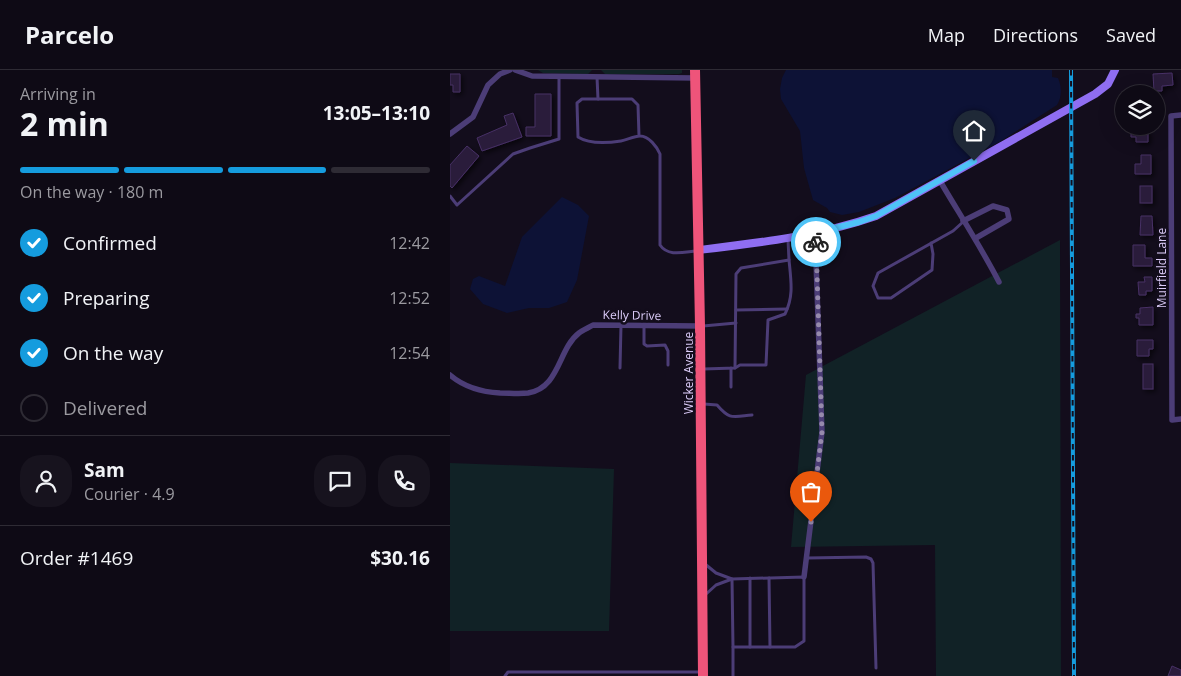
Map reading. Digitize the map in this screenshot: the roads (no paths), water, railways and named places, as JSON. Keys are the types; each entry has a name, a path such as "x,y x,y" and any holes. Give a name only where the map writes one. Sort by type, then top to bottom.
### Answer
{"highway":[{"name":"Wicker Avenue","path":"695,74 699,250 703,674"}],"street":[{"path":"450,134 473,117 488,85 500,74 510,70"},
{"path":"515,70 532,76 559,77 695,74"},
{"path":"597,70 597,77"},
{"path":"699,250 815,233 876,216 1095,94 1108,84 1115,70"},
{"name":"Muirfield Lane","path":"1181,116 1171,116 1172,420 1181,420"},
{"path":"940,181 963,221 976,238 999,282"},
{"path":"963,221 994,206 1007,210 1009,219 976,238"},
{"path":"804,577 822,432 815,233"},
{"name":"Kelly Drive","path":"450,375 458,382 486,392 528,393 540,388 550,380 572,341 579,333 593,325 700,326"}],"lane":[{"path":"450,196 457,205 513,154 559,139 559,77"},
{"path":"597,77 598,99"},
{"path":"639,136 638,105 632,99 582,99 577,103 578,137 585,141 621,141 639,136 647,138 657,148 660,154 660,245 669,253 699,250"},
{"path":"931,243 933,254 932,270 890,298 878,298 872,286 878,274 953,230 963,221"},
{"path":"700,369 733,368 740,365 766,365 768,320 785,314 791,302 792,289 788,237"},
{"path":"731,387 736,323 736,274 740,268 789,260"},
{"path":"736,310 787,309"},
{"path":"700,326 736,323"},
{"path":"620,368 621,324"},
{"path":"644,325 644,344 647,346 665,346 668,350 668,365"},
{"path":"700,403 717,404 724,414 730,417 752,415"},
{"path":"806,558 866,557 874,563 876,668"},
{"path":"702,562 716,573 732,579"},
{"path":"702,598 716,585 732,579 804,577 804,641 795,647 733,647"},
{"path":"750,578 750,647"},
{"path":"769,578 770,647"},
{"path":"732,579 733,676"},
{"path":"505,676 508,672 703,674"}],"railway":[{"path":"1071,70 1074,676"}]}
